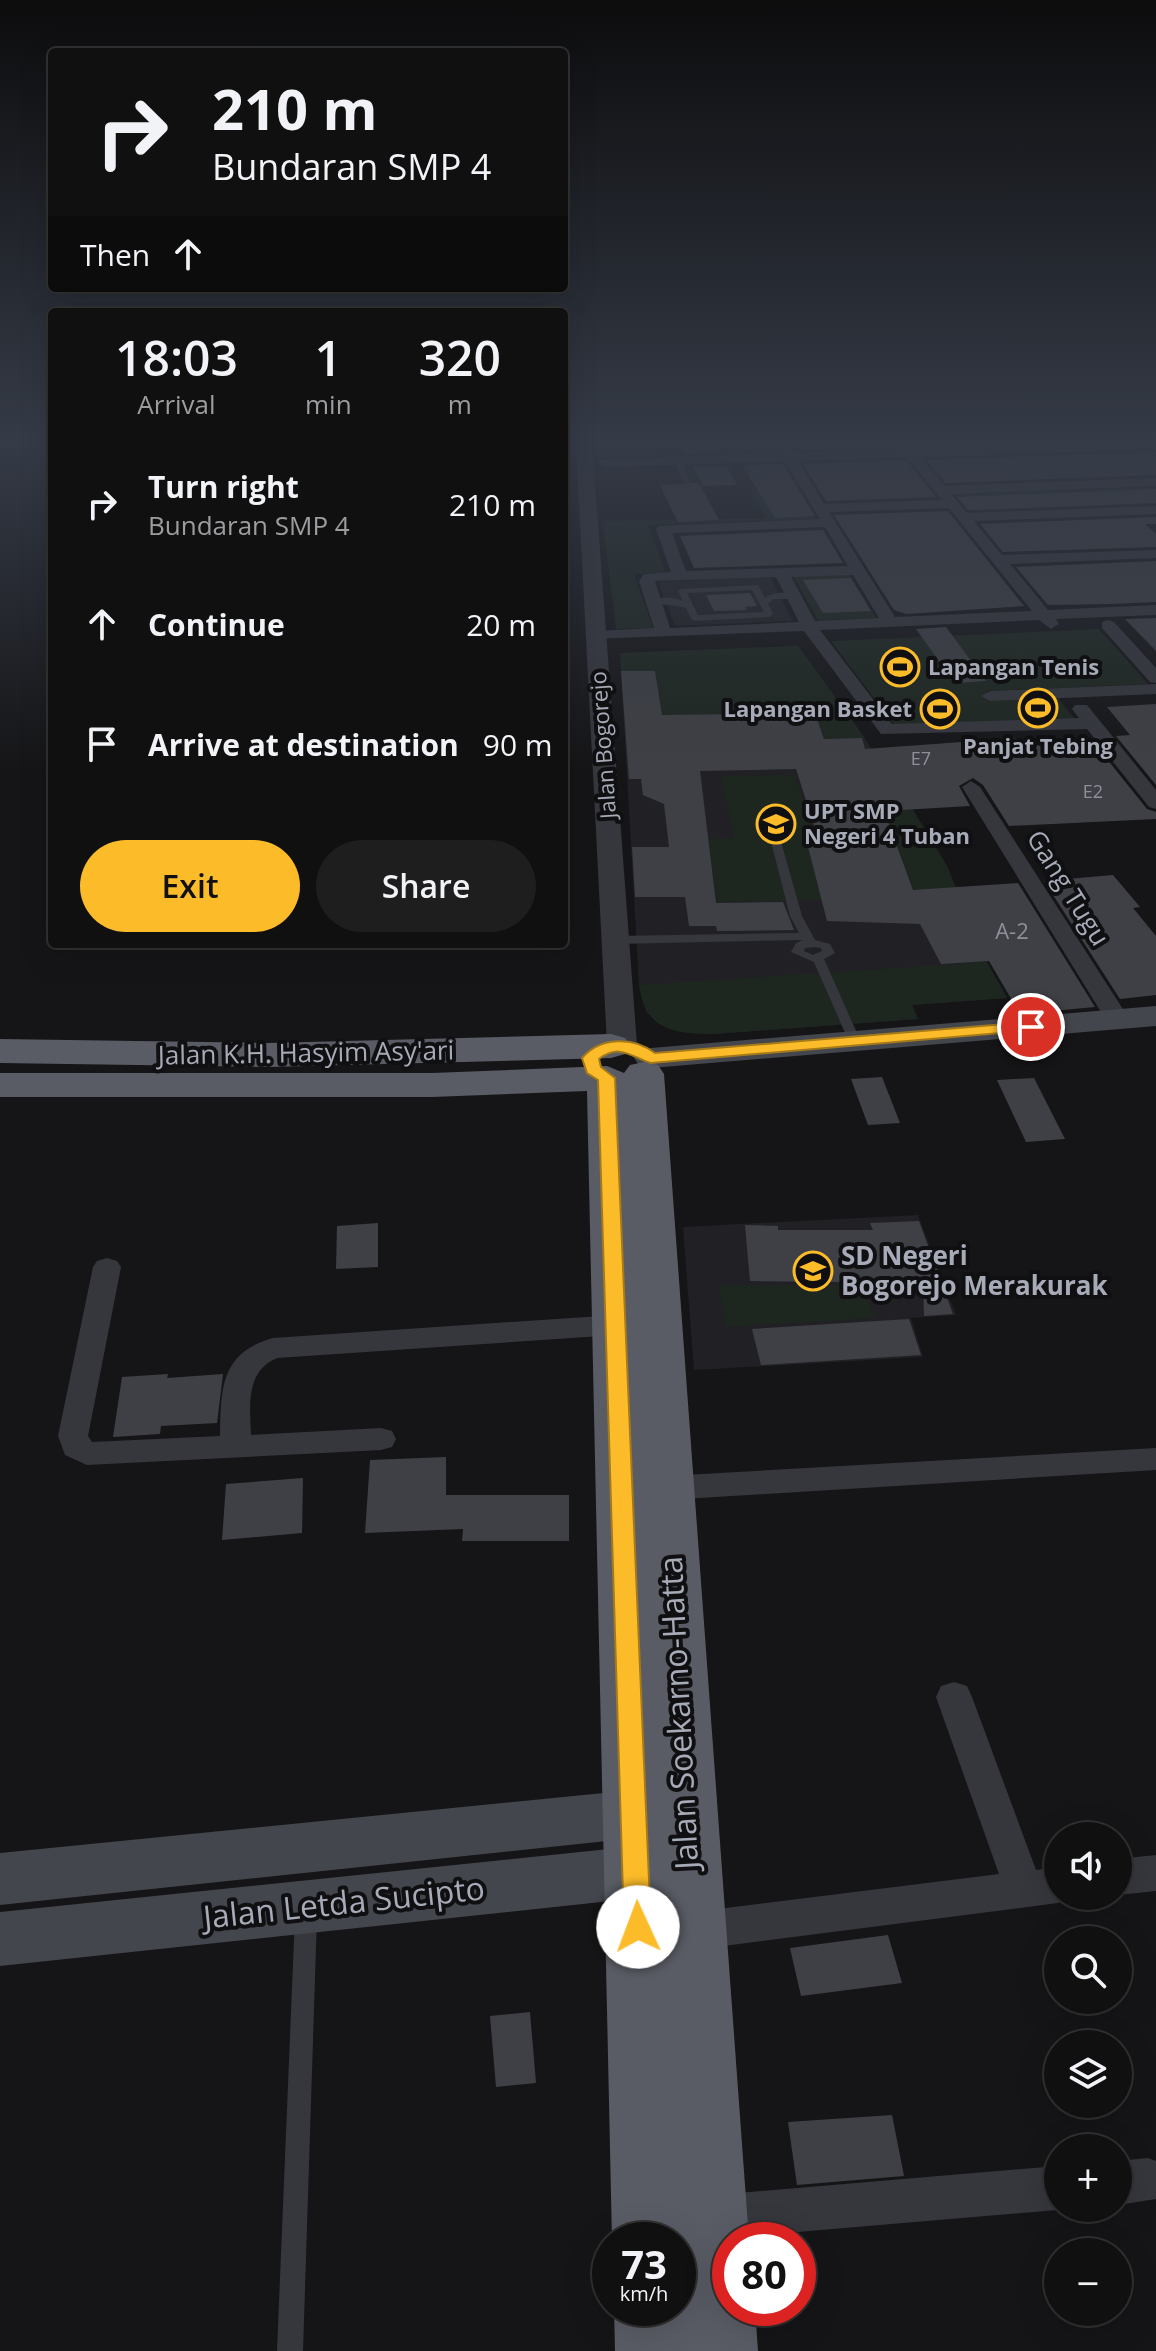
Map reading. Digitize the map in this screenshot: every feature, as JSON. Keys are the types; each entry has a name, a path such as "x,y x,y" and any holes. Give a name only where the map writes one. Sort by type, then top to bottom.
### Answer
{"highway":[{"name":"Jalan K.H. Hasyim Asy'ari","path":"0,1051 627,1060"},
{"name":"Jalan K.H. Hasyim Asy'ari","path":"0,1085 416,1085 627,1060"},
{"name":"Jalan Soekarno-Hatta","path":"627,1060 629,1306 666,1859 680,2222"},
{"name":"Jalan Soekarno-Hatta","path":"629,1306 667,1488 666,1859"},
{"name":"Jalan Soekarno-Hatta","path":"696,2280 718,2351"},
{"path":"654,2326 655,2351"}],"main road":[{"path":"627,1060 1156,1016"},
{"name":"Jalan Letda Sucipto","path":"0,1879 666,1859"},
{"name":"Jalan Letda Sucipto","path":"0,1939 307,1907 666,1859"}],"street":[{"name":"Jalan Bogorejo","path":"591,554 615,940 627,1060"},
{"path":"673,554 687,580"},
{"path":"847,554 890,623"},
{"path":"993,554 1049,622"},
{"path":"998,560 1156,554"},
{"path":"664,633 647,578 749,580 781,572 857,570"},
{"path":"781,572 813,632 882,727 901,732 1092,723"},
{"path":"596,642 1049,622 1156,610"},
{"path":"596,642 709,624 763,622 813,632 890,623 1156,623"},
{"path":"1108,625 1156,678"},
{"path":"990,696 1156,689"},
{"path":"1068,693 1156,803"},
{"name":"Gang Tugu","path":"971,787 1118,1020"},
{"path":"107,1267 73,1436 76,1447 95,1454 381,1439"},
{"path":"235,1447 239,1372 246,1361 261,1351 284,1345 629,1306"},
{"path":"667,1488 1156,1459"},
{"path":"666,1859 1041,1887 954,1697"},
{"path":"1132,1876 1156,1873"},
{"path":"696,2227 1044,2190"}],"lane":[{"path":"687,580 682,590 693,617 709,624"},
{"path":"749,580 757,587 770,614 763,622"},
{"path":"765,603 771,597 794,596"},
{"path":"653,601 678,601 688,606"},
{"path":"775,838 796,916 809,939"},
{"path":"615,940 809,939"},
{"path":"809,939 800,945 797,952 805,957 818,958 855,1042"},
{"path":"290,2351 307,1907"}],"shaded area":[{"path":"607,554 658,554 665,572 634,574 653,628 616,629"},
{"path":"849,574 876,618 818,620 794,577"},
{"path":"770,577 793,621 675,626 658,582"},
{"path":"1099,629 1148,684 986,691 993,701 1058,698 1074,718 895,726 831,641"},
{"name":"UPT SMP Negeri 4 Tuban","path":"798,646 896,782 947,866 987,962 1007,998 912,1005 918,1019 714,1034 666,1027 646,1012 639,985 620,653"},
{"path":"798,646 865,738 825,739 816,713 663,715 657,671 621,671 620,653"},
{"path":"865,761 896,782 947,866 958,893 914,890"},
{"path":"796,775 814,838 854,837 852,900 717,902 708,839 734,838 721,776"},
{"path":"987,962 1007,998 912,1005 918,1019 714,1034 686,1033 663,1026 647,1012 639,985"},
{"name":"SD Negeri Bogorejo Merakurak","path":"918,1215 956,1315 911,1318 923,1357 694,1370 683,1227"},
{"path":"719,1285 862,1285 875,1318 726,1327"}],"building":[{"path":"688,554 837,554 843,563 694,568"},
{"path":"858,554 982,554 1024,606 906,614 894,610"},
{"path":"1156,561 1156,602 1111,604 1048,605 1016,567"},
{"path":"851,578 871,611 823,613 803,580"},
{"path":"750,593 757,606 745,607 747,610 714,611 706,595"},
{"path":"1156,618 1156,651 1125,619"},
{"path":"946,627 986,681 955,683 916,629"},
{"path":"621,671 655,671 662,715 815,713 824,739 862,738 865,749 1017,738 1021,742 1090,738 1147,809 1156,812 1156,819 1009,826 983,785 973,778 959,786 970,806 884,811 913,890 1018,883 1095,1007 1020,1014 989,961 941,964 920,924 827,921 806,839 818,838 796,769 700,771 716,903 783,902 794,930 717,931 716,926 689,926 685,897 635,897 632,847 669,847 664,804 643,795 641,779 629,779"},
{"path":"1156,704 1156,785 1116,736 1130,735 1107,707"},
{"path":"1113,875 1140,907 1133,908 1156,936 1156,995 1120,999 1044,881"},
{"path":"882,1077 900,1123 868,1125 851,1079"},
{"path":"1034,1078 1065,1139 1026,1142 997,1080"},
{"path":"919,1221 953,1314 924,1316 923,1283 750,1281 745,1225 778,1226 778,1230 873,1230 870,1223"},
{"path":"378,1223 378,1267 336,1269 337,1226"},
{"path":"909,1319 921,1355 761,1365 752,1329"},
{"path":"168,1374 167,1378 223,1374 217,1423 161,1426 160,1434 113,1437 122,1377"},
{"path":"446,1457 446,1495 569,1495 569,1541 462,1541 463,1529 365,1533 370,1460"},
{"path":"303,1478 302,1533 222,1540 226,1484"},
{"path":"888,1935 902,1983 801,1996 790,1948"},
{"path":"530,2012 536,2083 496,2087 490,2016"},
{"path":"892,2115 904,2176 797,2185 788,2122"}],"place":[{"name":"Lapangan Tenis","path":"900,667"},
{"name":"Panjat Tebing","path":"1038,708"},
{"name":"Lapangan Basket","path":"940,709"},
{"name":"UPT SMP Negeri 4 Tuban","path":"776,824"},
{"name":"SD Negeri Bogorejo Merakurak","path":"813,1271"}],"route":[{"path":"638,1927 607,1078 593,1070 591,1058 602,1049 622,1045 640,1049 651,1058 1031,1027"}]}
